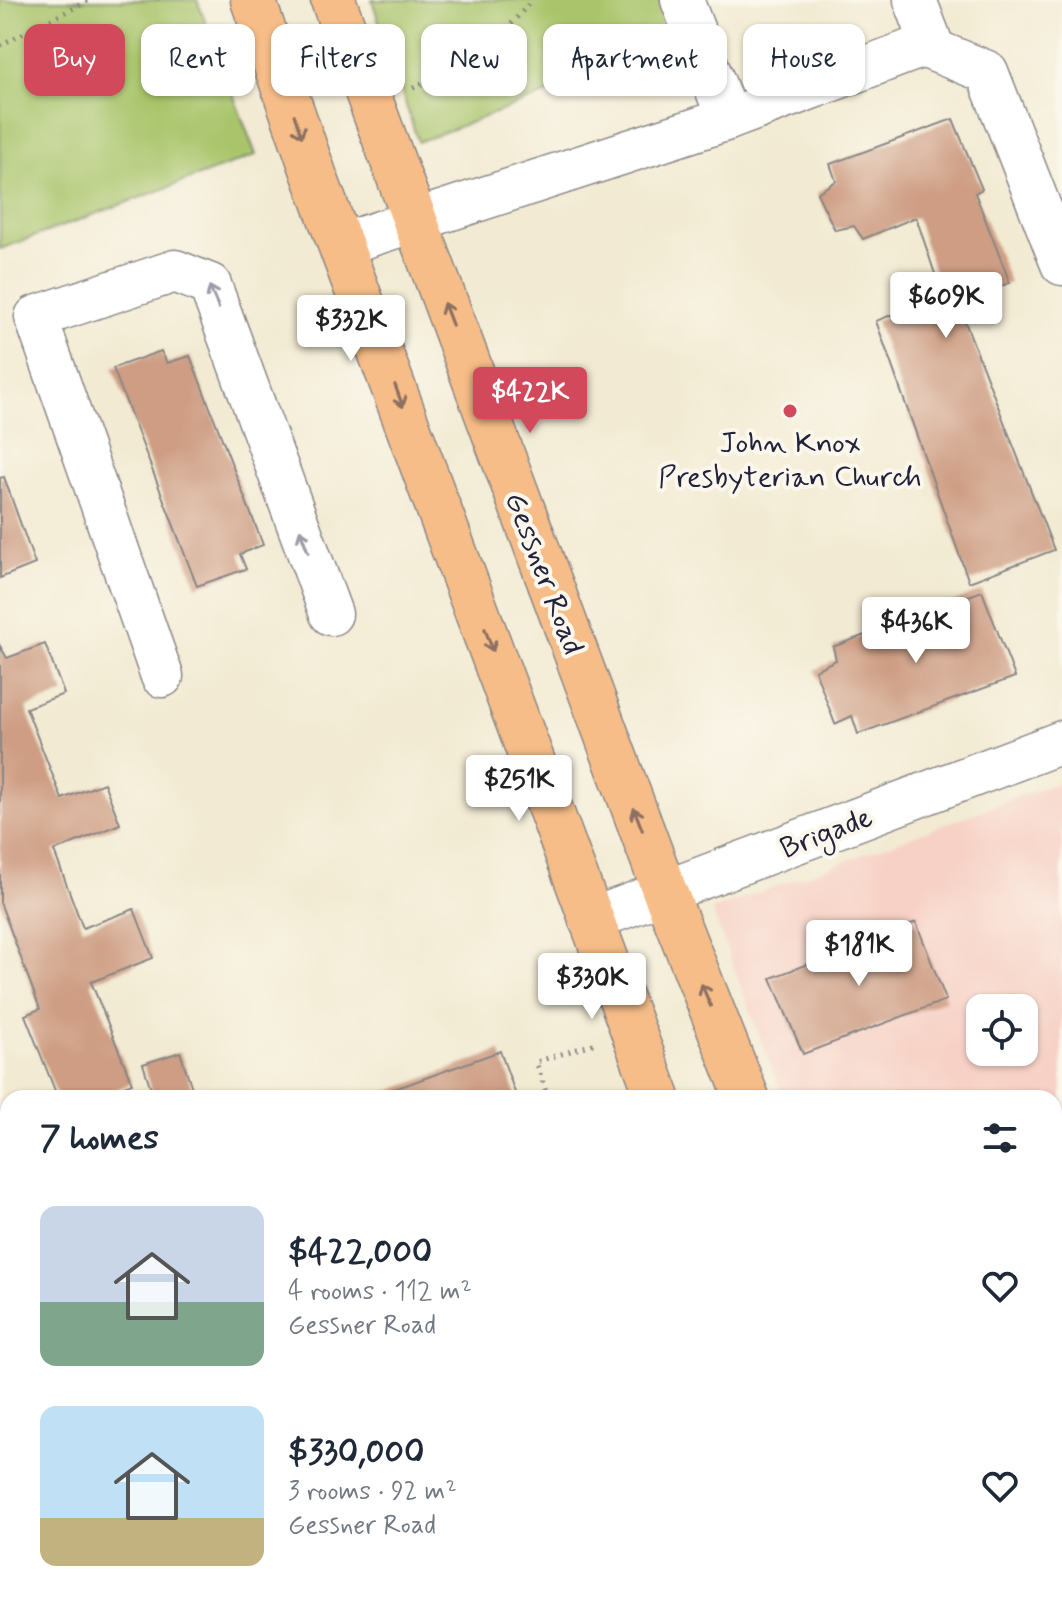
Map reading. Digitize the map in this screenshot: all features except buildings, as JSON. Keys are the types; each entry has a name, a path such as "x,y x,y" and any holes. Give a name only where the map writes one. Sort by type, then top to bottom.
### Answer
{"main road":[{"path":"253,0 315,177 343,244 655,1090"},
{"name":"Gessner Road","path":"333,0 665,892 744,1090"}],"street":[{"path":"682,0 728,119"},
{"path":"915,0 934,50"},
{"path":"343,244 728,119 923,46 987,72 1062,264"},
{"path":"162,676 36,317 175,271 210,285 331,614"},
{"name":"Brigade","path":"590,920 1062,742"}],"path":[{"path":"0,45 90,0"},
{"path":"413,88 484,56 532,0"},
{"path":"545,1090 536,1062 597,1043"}],"shaded area":[{"path":"1062,781 1062,1090 780,1090 712,910"}],"green space":[{"path":"0,0 197,0 206,24 141,24 141,96 234,96 256,155 0,249"},
{"path":"372,0 661,0 668,24 543,24 543,95 418,142 403,96 405,24 380,24"}],"place":[{"name":"John Knox Presbyterian Church","path":"790,411"}]}
